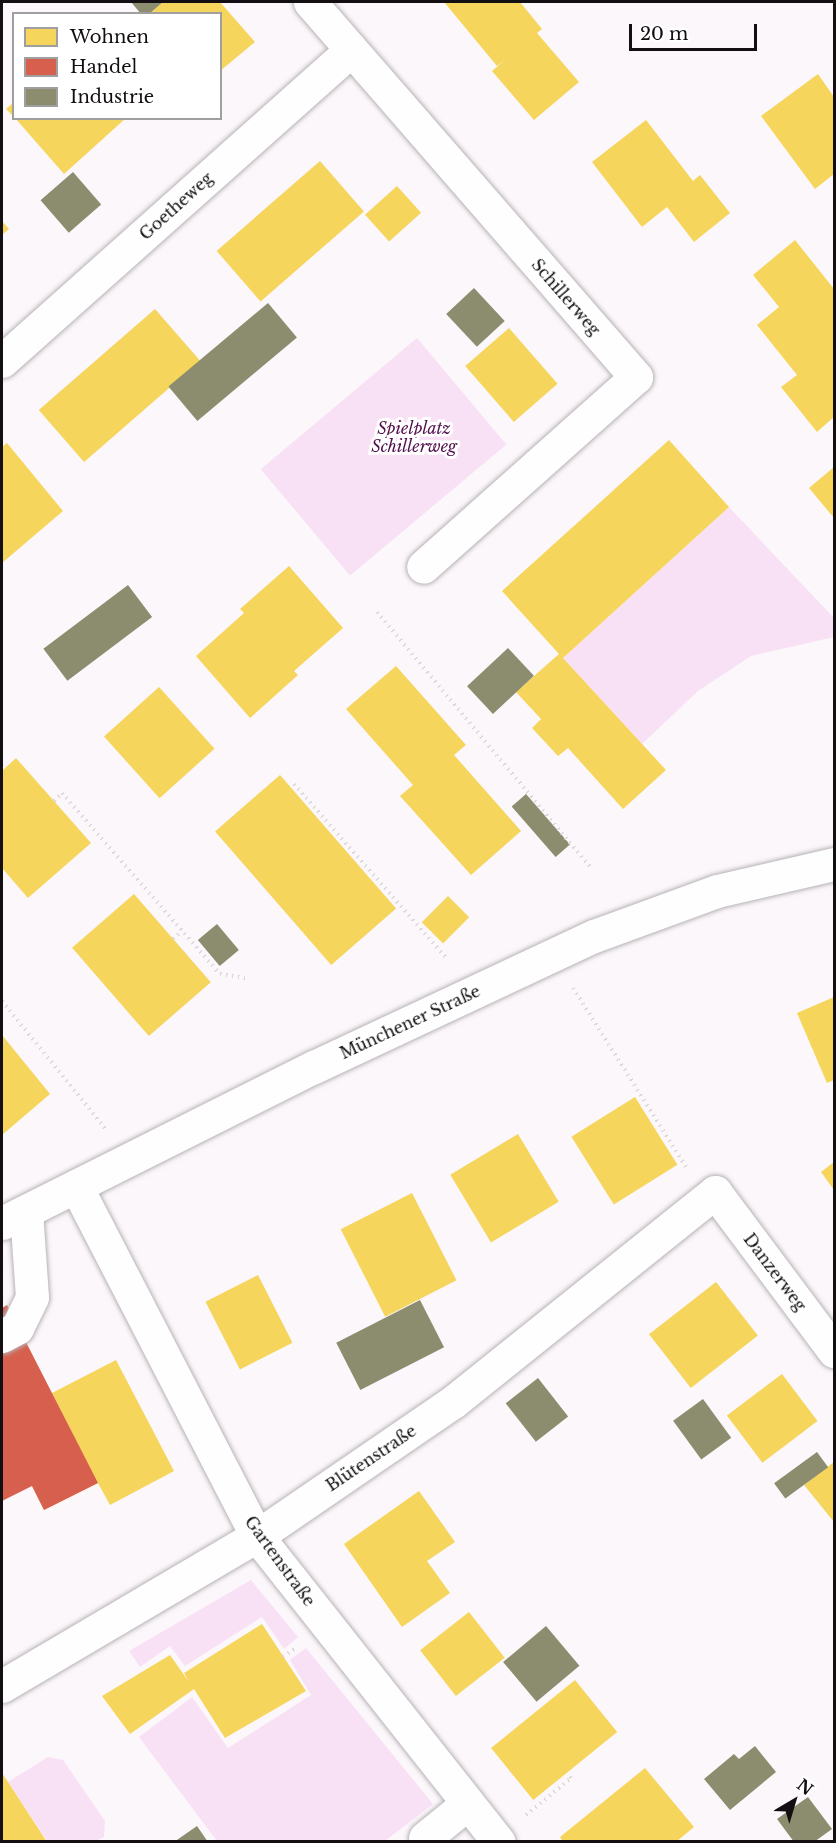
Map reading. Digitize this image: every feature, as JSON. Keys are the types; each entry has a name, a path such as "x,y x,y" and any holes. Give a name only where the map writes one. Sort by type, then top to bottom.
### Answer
{"street":[{"name":"Schillerweg","path":"310,2 636,377 423,567"},
{"name":"Goetheweg","path":"2,361 351,50"},
{"name":"Münchener Straße","path":"14,1217 314,1067 594,936 717,891 834,864"},
{"name":"Gartenstraße","path":"76,1186 257,1536 499,1842"},
{"name":"Danzerweg","path":"710,1196 834,1351"},
{"name":"Blütenstraße","path":"2,1686 257,1536 453,1402 710,1196"},
{"path":"2,1336 18,1328 32,1297 14,1217"},
{"path":"425,1838 468,1803"}],"path":[{"path":"377,612 591,868"},
{"path":"294,784 448,960"},
{"path":"54,801 62,794 220,974 250,979"},
{"path":"173,939 182,931"},
{"path":"569,982 710,1196"},
{"path":"2,1001 107,1131 124,1161"},
{"path":"522,1818 571,1778 567,1773"}],"green space":[{"name":"Spielplatz Schillerweg","path":"417,338 506,444 350,576 261,469"},
{"path":"729,507 834,618 834,637 751,656 698,691 642,744 563,658"},
{"path":"251,1580 298,1637 284,1649 262,1617 185,1666 170,1646 140,1667 129,1651"},
{"path":"306,1648 433,1804 385,1841 217,1841 139,1737 192,1697 228,1748 311,1695 290,1660"},
{"path":"48,1757 63,1760 105,1821 104,1837 96,1841 47,1841 8,1782"}],"building: Wohnen":[{"path":"163,2 220,2 255,42 222,69 222,12 151,12"},
{"path":"444,2 520,2 542,29 537,33 579,82 534,120 492,71 505,60 497,66"},
{"path":"818,74 834,97 834,174 815,189 761,116"},
{"path":"12,104 12,115 6,109"},
{"path":"17,120 124,120 64,174"},
{"path":"646,120 693,181 700,175 730,213 694,242 667,207 642,227 592,162"},
{"path":"320,161 364,212 261,301 217,251"},
{"path":"397,186 421,213 389,242 365,215"},
{"path":"2,221 9,229 2,235"},
{"path":"795,240 834,289 834,417 817,432 781,387 797,375 757,325 779,307 753,275"},
{"path":"155,309 200,361 84,462 39,410"},
{"path":"509,328 558,384 514,422 465,366"},
{"path":"669,440 729,507 563,658 666,770 623,809 568,748 558,756 532,728 541,719 516,692 559,654 502,591"},
{"path":"7,443 63,511 2,563 2,447"},
{"path":"834,467 834,518 809,488"},
{"path":"289,566 343,628 294,671 298,675 250,718 196,656 244,613 240,609"},
{"path":"396,666 466,745 454,755 521,831 471,875 400,796 413,785 346,709"},
{"path":"159,687 215,749 160,798 104,737"},
{"path":"16,758 91,843 28,898 2,868 2,771"},
{"path":"280,775 396,909 331,965 215,831"},
{"path":"134,894 211,982 149,1036 72,948"},
{"path":"448,896 469,917 443,943 422,922"},
{"path":"834,997 834,1080 827,1083 797,1013"},
{"path":"2,1035 50,1094 2,1135"},
{"path":"635,1097 677,1165 614,1205 571,1137"},
{"path":"518,1134 559,1202 491,1242 450,1175"},
{"path":"834,1162 834,1190 821,1172"},
{"path":"412,1193 456,1280 385,1317 341,1229"},
{"path":"258,1275 293,1343 240,1370 205,1302"},
{"path":"716,1282 758,1336 691,1388 649,1334"},
{"path":"116,1360 174,1471 110,1505 98,1483 44,1510 32,1486 85,1459 52,1393"},
{"path":"782,1374 818,1421 762,1463 727,1416"},
{"path":"834,1462 834,1522 804,1485"},
{"path":"419,1491 455,1542 427,1561 450,1593 402,1627 344,1544"},
{"path":"469,1612 505,1658 456,1696 420,1650"},
{"path":"262,1624 306,1691 225,1738 194,1689 130,1734 102,1696 170,1655 189,1682 184,1673"},
{"path":"575,1680 617,1732 533,1800 491,1748"},
{"path":"645,1768 694,1827 676,1842 563,1842 560,1837"},
{"path":"2,1773 8,1782 47,1842 2,1842"}],"building: Handel":[{"path":"7,1305 98,1483 44,1510 32,1486 2,1501 2,1308"}],"building: Industrie":[{"path":"131,2 163,2 151,12 139,12"},
{"path":"73,172 101,204 69,233 41,200"},
{"path":"474,288 505,321 477,347 446,314"},
{"path":"268,303 297,337 197,421 168,387"},
{"path":"128,585 152,617 67,681 43,649"},
{"path":"508,648 534,676 493,714 467,686"},
{"path":"526,794 570,845 556,857 512,806"},
{"path":"217,924 239,950 220,966 198,940"},
{"path":"420,1300 444,1347 360,1390 336,1343"},
{"path":"538,1378 568,1417 536,1442 506,1403"},
{"path":"703,1399 731,1438 701,1460 673,1421"},
{"path":"817,1452 828,1467 785,1499 774,1483"},
{"path":"546,1626 579,1666 537,1702 503,1662"},
{"path":"755,1746 776,1772 730,1810 704,1779 734,1754 739,1759"},
{"path":"808,1797 832,1829 814,1842 794,1842 777,1819"},
{"path":"197,1826 208,1842 174,1842"}]}
